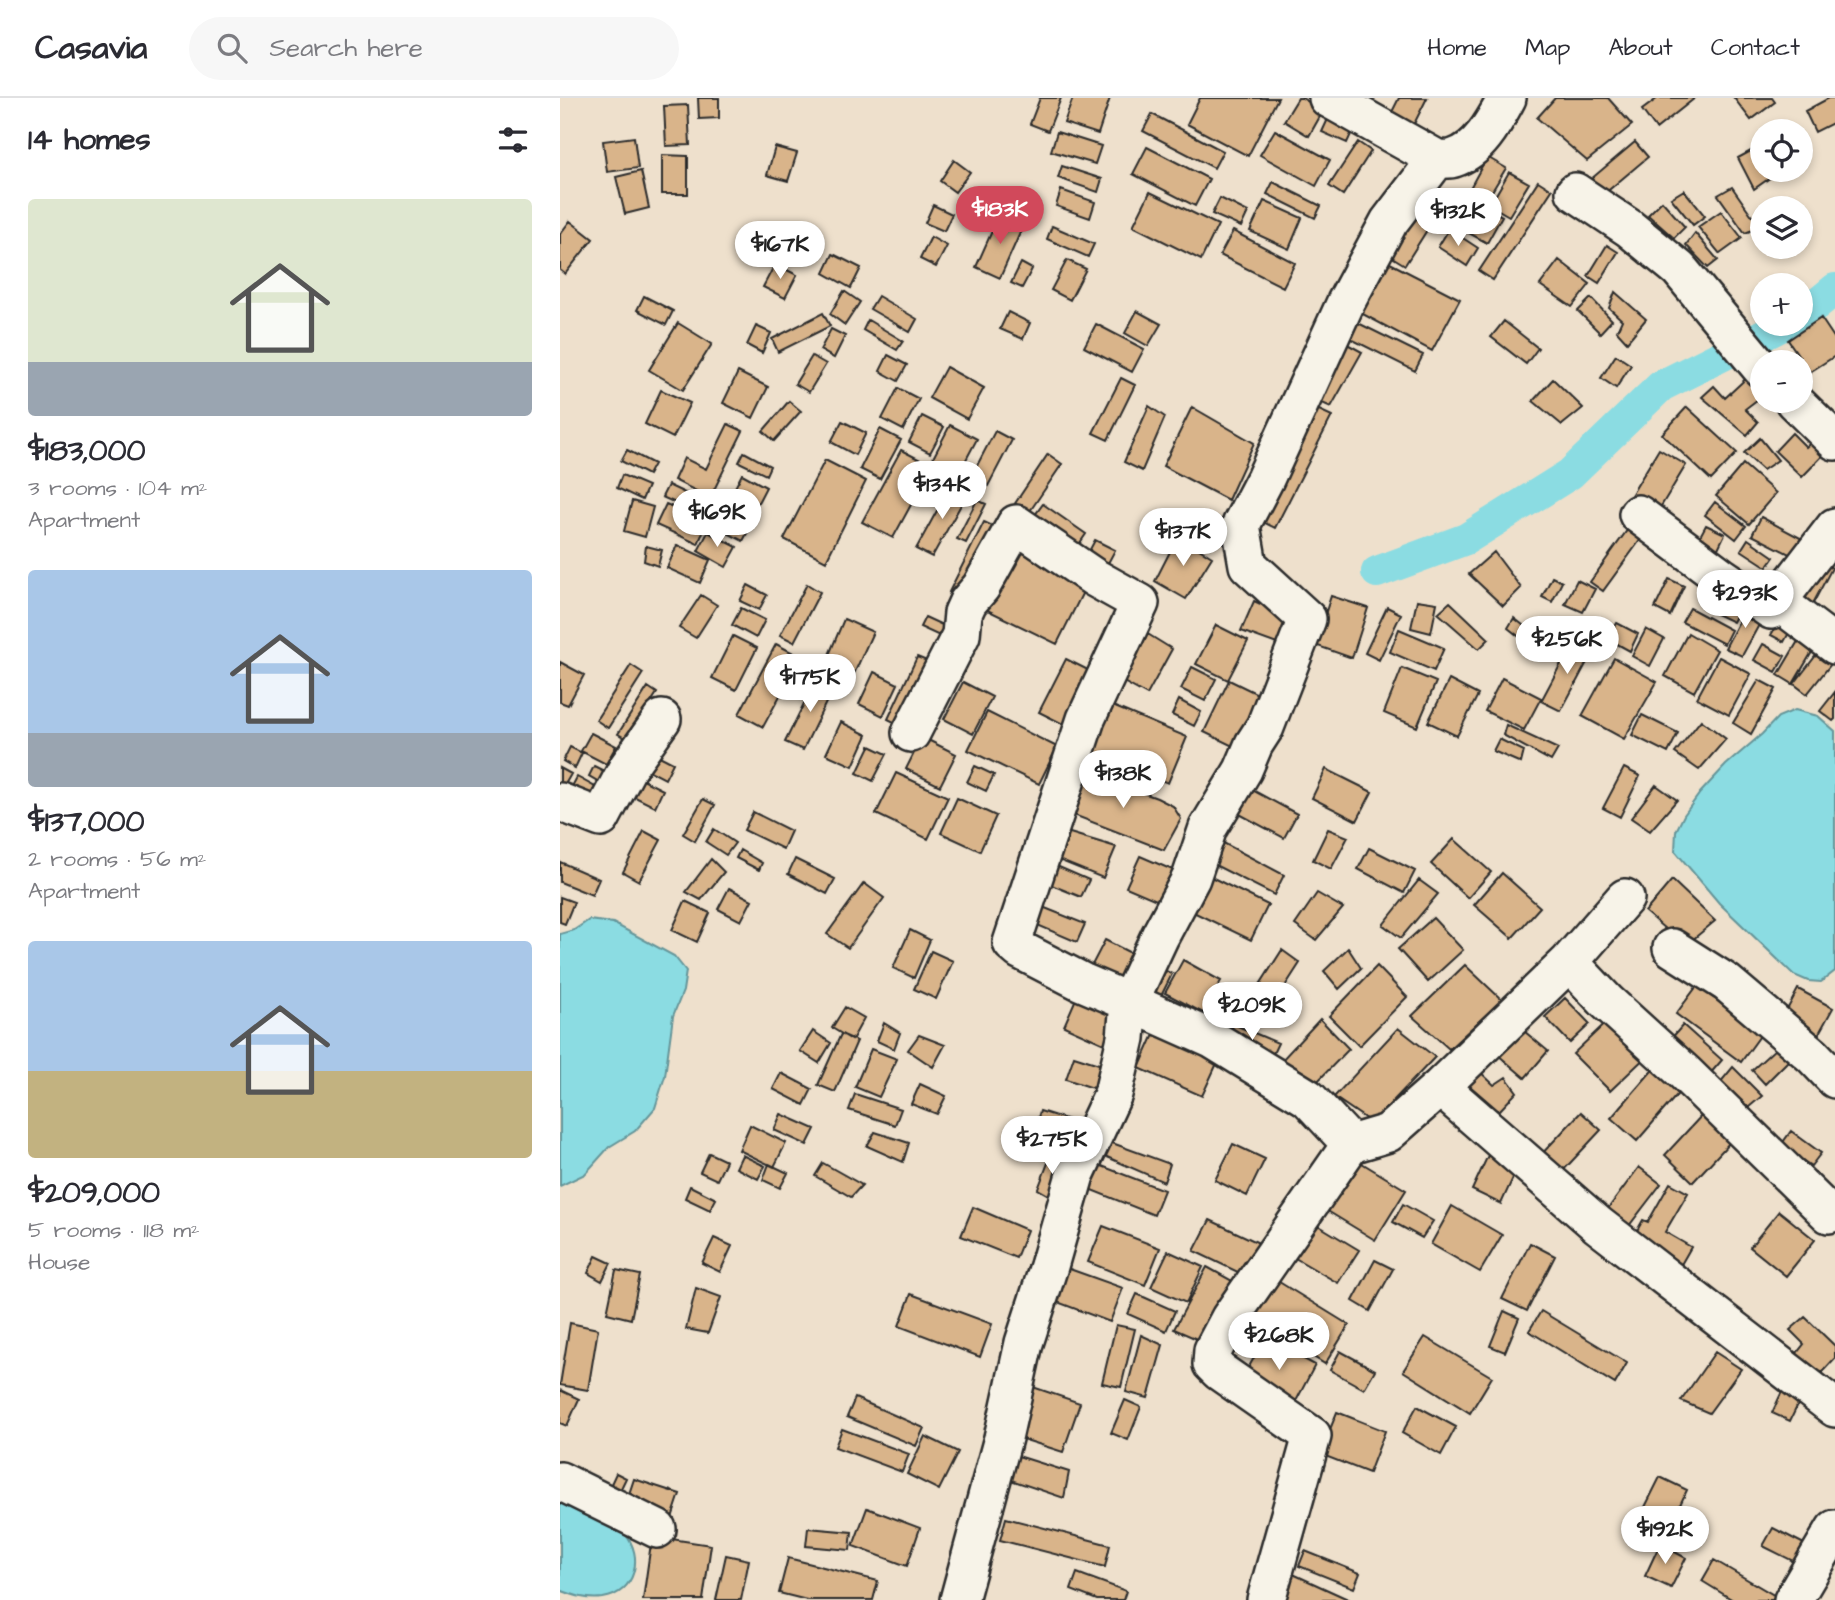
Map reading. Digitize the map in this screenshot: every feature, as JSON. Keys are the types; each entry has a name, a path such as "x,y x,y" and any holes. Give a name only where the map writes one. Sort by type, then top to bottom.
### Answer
{"street":[{"path":"1328,98 1437,159 1455,158 1474,146 1489,130 1507,98"},
{"path":"959,1600 1003,1438 1024,1343 1075,1175 1113,1094 1126,1038 1129,1002 1191,878 1208,828 1243,771 1254,744 1265,727 1307,618 1248,565 1241,525 1265,479 1346,302 1376,245 1389,222 1437,159"},
{"path":"1575,192 1629,228 1679,269 1750,356"},
{"path":"1806,413 1835,441"},
{"path":"1638,514 1770,610 1835,527"},
{"path":"911,733 961,635 963,613 968,602 981,587 1016,524 1095,578 1140,603 1086,719 1012,943 1020,950 1082,982 1212,1039 1308,1098 1351,1144"},
{"path":"1777,601 1835,645"},
{"path":"560,802 601,818 628,767 662,719"},
{"path":"1266,1600 1312,1436 1219,1371 1212,1364 1213,1350 1230,1318 1351,1144 1388,1133 1440,1087 1569,962 1625,898"},
{"path":"1672,948 1735,989 1813,1056 1835,1079"},
{"path":"1569,962 1607,1002 1685,1073 1829,1214"},
{"path":"1440,1087 1598,1225 1835,1408"},
{"path":"560,1481 657,1529"},
{"path":"1793,1600 1835,1529"}],"water":[{"path":"1795,710 1818,716 1835,731 1835,971 1821,982 1808,981 1794,975 1719,903 1675,851 1676,831 1700,793 1778,717"},
{"path":"589,920 613,923 674,956 686,971 683,991 673,1016 665,1076 655,1108 635,1131 609,1147 585,1174 560,1186 560,934 574,930"},
{"path":"560,1496 625,1534 631,1543 634,1572 623,1589 614,1595 592,1598 560,1590"}],"building":[{"path":"698,98 719,98 719,118 699,119"},
{"path":"1040,98 1061,98 1048,131 1030,124"},
{"path":"1073,98 1110,98 1098,134 1064,123"},
{"path":"1200,98 1278,98 1248,156 1187,124"},
{"path":"1298,98 1323,111 1309,136 1284,121"},
{"path":"1399,98 1427,98 1412,128 1390,116"},
{"path":"1555,98 1608,98 1632,125 1587,161 1537,118"},
{"path":"1658,98 1695,98 1656,129 1642,110"},
{"path":"1734,98 1772,98 1775,102 1750,119"},
{"path":"1829,98 1835,98 1835,122 1815,132 1813,119 1809,119 1805,111"},
{"path":"688,105 690,145 666,146 664,106"},
{"path":"1333,108 1358,119 1347,143 1322,132"},
{"path":"1152,114 1223,151 1214,168 1143,131"},
{"path":"1275,130 1330,160 1316,186 1260,155"},
{"path":"1057,132 1101,146 1095,164 1051,151"},
{"path":"634,137 638,168 607,172 603,141"},
{"path":"1358,142 1371,151 1343,195 1329,186"},
{"path":"1635,142 1648,157 1604,194 1591,179"},
{"path":"775,147 797,153 788,181 767,175"},
{"path":"1147,147 1209,179 1195,206 1133,174"},
{"path":"1750,152 1750,181 1738,158"},
{"path":"662,155 688,156 688,194 662,194"},
{"path":"1487,157 1506,168 1488,198 1470,188"},
{"path":"954,160 970,172 955,192 940,181"},
{"path":"1062,166 1102,179 1098,192 1058,178"},
{"path":"641,171 649,208 625,214 616,177"},
{"path":"1509,172 1529,183 1509,216 1490,205"},
{"path":"1538,181 1552,190 1493,280 1479,271"},
{"path":"1273,182 1321,206 1315,218 1267,194"},
{"path":"1750,182 1764,182 1754,189"},
{"path":"1732,187 1750,213 1750,231 1745,233 1718,195"},
{"path":"1061,190 1095,202 1090,218 1056,206"},
{"path":"1684,190 1705,216 1693,225 1671,198"},
{"path":"1150,192 1218,225 1201,260 1133,226"},
{"path":"1418,197 1439,211 1405,265 1384,252"},
{"path":"1220,198 1248,212 1241,227 1212,214"},
{"path":"1470,199 1502,216 1487,243 1456,226"},
{"path":"1264,201 1302,218 1289,249 1250,231"},
{"path":"1662,201 1685,227 1674,238 1648,215"},
{"path":"933,205 952,214 944,231 925,223"},
{"path":"1721,211 1742,238 1720,254 1698,227"},
{"path":"1000,213 1024,224 1000,278 976,267"},
{"path":"570,221 593,239 565,274 560,270 560,234"},
{"path":"1052,226 1094,244 1088,257 1047,239"},
{"path":"1449,229 1478,248 1467,266 1438,247"},
{"path":"1233,231 1295,263 1283,287 1220,255"},
{"path":"1695,233 1718,260 1708,268 1686,245"},
{"path":"931,237 947,246 936,267 920,259"},
{"path":"1607,245 1618,252 1599,283 1588,276"},
{"path":"833,254 861,268 851,288 824,273"},
{"path":"1067,260 1086,269 1070,300 1051,290"},
{"path":"1559,260 1590,284 1572,307 1540,285"},
{"path":"1386,261 1460,299 1432,351 1359,312"},
{"path":"1021,263 1032,269 1022,288 1011,283"},
{"path":"775,264 797,275 785,298 763,287"},
{"path":"844,291 860,302 845,325 830,314"},
{"path":"1615,292 1646,319 1627,342 1617,331 1622,320 1609,308"},
{"path":"644,296 673,311 666,325 637,310"},
{"path":"878,296 917,319 910,332 870,309"},
{"path":"1591,298 1612,320 1600,333 1578,311"},
{"path":"1137,311 1161,324 1148,346 1125,333"},
{"path":"1008,312 1030,323 1023,339 1000,329"},
{"path":"823,313 830,326 778,352 772,339"},
{"path":"1821,318 1835,339 1835,356 1813,370 1813,350 1795,350 1788,340 1794,336 1813,336 1813,323"},
{"path":"1350,319 1423,355 1415,371 1343,335"},
{"path":"868,320 903,341 897,350 863,330"},
{"path":"1504,321 1538,348 1526,364 1491,337"},
{"path":"678,323 712,344 683,390 649,370"},
{"path":"1096,324 1144,349 1132,372 1084,347"},
{"path":"756,326 771,333 762,353 747,345"},
{"path":"831,329 845,336 834,358 820,350"},
{"path":"1338,339 1362,352 1331,407 1309,397"},
{"path":"888,355 907,365 898,381 880,371"},
{"path":"1616,355 1631,365 1616,388 1601,378"},
{"path":"812,356 826,364 809,392 795,384"},
{"path":"946,367 984,388 967,419 929,398"},
{"path":"738,372 768,387 753,418 723,403"},
{"path":"1750,375 1750,405 1745,409 1758,422 1747,435 1702,397 1714,386 1725,398"},
{"path":"1121,378 1135,385 1108,440 1093,433"},
{"path":"1553,379 1583,408 1562,425 1533,401"},
{"path":"898,388 919,399 903,430 882,419"},
{"path":"661,390 690,403 673,438 645,424"},
{"path":"789,401 801,411 774,441 763,431"},
{"path":"1306,404 1332,416 1275,528 1253,517"},
{"path":"1149,406 1165,417 1142,471 1124,462"},
{"path":"1192,407 1254,443 1228,500 1163,466"},
{"path":"1687,407 1737,453 1711,480 1662,434"},
{"path":"922,416 944,427 930,453 909,442"},
{"path":"842,421 866,433 855,455 831,442"},
{"path":"728,424 743,431 710,498 674,480 684,458 706,469"},
{"path":"950,425 977,439 958,475 931,462"},
{"path":"880,429 901,440 880,479 860,469"},
{"path":"995,431 1012,440 988,486 971,477"},
{"path":"1792,433 1806,447 1820,434 1832,446 1802,477 1775,451"},
{"path":"1760,438 1778,460 1763,470 1744,453"},
{"path":"1659,449 1686,465 1657,513 1630,497"},
{"path":"627,450 654,464 648,475 621,461"},
{"path":"901,450 932,466 893,538 862,522"},
{"path":"744,452 770,466 766,475 739,462"},
{"path":"1048,454 1062,464 1028,514 1014,505"},
{"path":"825,460 866,481 826,561 784,539"},
{"path":"1743,464 1776,493 1749,524 1716,496"},
{"path":"742,474 766,487 751,516 727,503"},
{"path":"622,475 648,486 642,500 617,488"},
{"path":"668,485 708,504 703,515 662,497"},
{"path":"951,485 967,494 932,557 916,549"},
{"path":"977,500 986,504 966,543 957,539"},
{"path":"632,501 653,507 645,537 624,531"},
{"path":"1715,502 1746,526 1736,539 1705,515"},
{"path":"666,504 707,523 698,544 656,525"},
{"path":"1043,504 1086,534 1075,550 1032,519"},
{"path":"724,507 753,522 743,541 714,526"},
{"path":"1761,517 1806,541 1797,558 1752,535"},
{"path":"984,522 999,529 964,600 949,592"},
{"path":"1633,522 1646,532 1603,591 1590,582"},
{"path":"1706,525 1725,534 1712,561 1692,551"},
{"path":"708,532 737,547 726,567 698,551"},
{"path":"1178,536 1212,557 1186,599 1155,581"},
{"path":"1748,539 1774,557 1767,567 1741,550"},
{"path":"1095,540 1115,550 1107,565 1087,555"},
{"path":"1009,542 1088,582 1057,644 977,605"},
{"path":"677,545 710,560 700,583 667,568"},
{"path":"646,546 662,550 658,566 644,561"},
{"path":"1494,552 1521,588 1503,606 1469,574"},
{"path":"1816,559 1832,568 1808,613 1791,604"},
{"path":"1552,577 1562,582 1552,602 1542,597"},
{"path":"1669,579 1684,586 1670,616 1655,608"},
{"path":"1577,580 1595,589 1583,612 1565,604"},
{"path":"807,584 820,592 794,642 780,635"},
{"path":"748,585 767,595 759,610 740,601"},
{"path":"1723,586 1746,597 1733,622 1710,611"},
{"path":"701,595 717,605 696,638 679,628"},
{"path":"1331,596 1368,608 1352,658 1315,645"},
{"path":"1417,600 1437,603 1431,633 1411,628"},
{"path":"1254,601 1288,617 1277,644 1241,631"},
{"path":"1450,602 1489,639 1479,649 1438,613"},
{"path":"1748,604 1766,612 1742,656 1725,648"},
{"path":"1387,607 1401,614 1379,660 1365,653"},
{"path":"741,608 765,620 756,638 732,625"},
{"path":"1690,608 1731,630 1724,644 1682,622"},
{"path":"1784,612 1797,618 1784,642 1771,635"},
{"path":"925,617 951,629 946,639 920,627"},
{"path":"1514,618 1552,648 1545,657 1508,628"},
{"path":"844,619 873,632 854,674 826,662"},
{"path":"1617,623 1638,634 1630,651 1608,639"},
{"path":"1216,625 1248,641 1228,680 1196,664"},
{"path":"1807,626 1822,635 1793,684 1778,675"},
{"path":"1138,628 1172,649 1147,695 1113,676"},
{"path":"1399,629 1444,648 1434,671 1390,652"},
{"path":"1646,629 1664,639 1650,666 1632,656"},
{"path":"1688,633 1717,650 1694,692 1665,676"},
{"path":"733,636 757,648 736,690 712,678"},
{"path":"1573,641 1593,651 1561,711 1541,701"},
{"path":"776,644 801,657 763,727 739,714"},
{"path":"1763,644 1785,656 1776,672 1754,660"},
{"path":"1824,645 1835,659 1807,694 1794,684"},
{"path":"917,657 932,663 902,726 888,719"},
{"path":"1719,657 1751,674 1729,715 1697,698"},
{"path":"1614,658 1657,682 1624,739 1582,716"},
{"path":"1066,659 1096,674 1069,727 1039,712"},
{"path":"560,662 584,675 568,705 560,702"},
{"path":"631,665 643,673 608,728 596,720"},
{"path":"1192,667 1216,679 1205,701 1181,689"},
{"path":"1402,668 1436,682 1417,727 1384,713"},
{"path":"874,672 898,684 883,716 859,704"},
{"path":"817,677 834,686 803,750 785,742"},
{"path":"1502,678 1541,698 1524,730 1485,711"},
{"path":"1229,680 1268,699 1243,751 1204,732"},
{"path":"1449,680 1478,695 1457,736 1428,722"},
{"path":"1759,680 1776,689 1751,734 1733,723"},
{"path":"963,682 992,697 973,734 944,719"},
{"path":"648,687 657,693 627,739 618,734"},
{"path":"1835,692 1835,719 1833,721 1820,711"},
{"path":"1179,700 1201,712 1194,726 1172,715"},
{"path":"1103,702 1187,737 1168,783 1085,750"},
{"path":"987,712 1057,747 1039,784 968,750"},
{"path":"1642,715 1678,733 1668,753 1632,735"},
{"path":"1701,720 1726,739 1699,770 1675,753"},
{"path":"841,722 867,735 853,766 826,754"},
{"path":"1506,725 1558,749 1551,761 1503,735"},
{"path":"591,733 616,746 606,764 581,751"},
{"path":"922,737 956,754 940,786 906,769"},
{"path":"1499,739 1524,751 1521,763 1493,751"},
{"path":"640,746 673,763 665,779 631,761"},
{"path":"870,746 887,754 873,781 857,773"},
{"path":"570,747 582,753 575,768 563,761"},
{"path":"594,766 606,772 601,783 589,776"},
{"path":"975,766 994,775 986,791 967,782"},
{"path":"560,768 571,774 563,788 560,787"},
{"path":"1624,768 1640,776 1620,817 1603,808"},
{"path":"1326,769 1372,792 1357,821 1312,798"},
{"path":"1080,770 1173,806 1181,819 1164,850 1066,812"},
{"path":"896,773 948,797 928,839 876,814"},
{"path":"633,775 663,790 655,807 625,792"},
{"path":"577,777 595,787 586,803 568,794"},
{"path":"1656,785 1677,800 1650,831 1631,818"},
{"path":"1245,786 1297,814 1284,838 1232,810"},
{"path":"957,798 996,816 980,851 941,833"},
{"path":"703,799 715,805 695,841 683,834"},
{"path":"753,812 791,831 783,849 744,830"},
{"path":"714,829 735,843 726,855 706,842"},
{"path":"1328,829 1348,837 1331,869 1313,860"},
{"path":"1060,830 1116,847 1103,878 1051,857"},
{"path":"644,831 661,840 639,881 623,872"},
{"path":"1214,838 1284,875 1274,895 1203,859"},
{"path":"1454,839 1491,872 1468,898 1431,864"},
{"path":"1369,848 1415,871 1404,893 1358,869"},
{"path":"740,850 762,863 759,870 736,858"},
{"path":"1140,856 1182,874 1168,905 1126,887"},
{"path":"711,859 724,872 701,900 686,892"},
{"path":"795,859 835,879 827,894 788,874"},
{"path":"1045,861 1089,880 1081,897 1039,880"},
{"path":"560,862 599,879 592,895 560,882"},
{"path":"1203,873 1268,905 1251,940 1185,908"},
{"path":"1502,873 1540,907 1512,938 1474,905"},
{"path":"1419,880 1438,894 1401,938 1383,925"},
{"path":"1672,880 1715,921 1685,946 1645,912"},
{"path":"864,883 884,898 848,948 827,934"},
{"path":"729,888 752,900 741,921 718,909"},
{"path":"1317,893 1343,908 1316,940 1295,925"},
{"path":"560,897 574,902 565,924 560,922"},
{"path":"685,901 710,913 697,942 672,930"},
{"path":"1040,906 1085,924 1077,942 1035,924"},
{"path":"1433,918 1463,950 1428,982 1398,949"},
{"path":"910,930 930,940 914,978 893,968"},
{"path":"1105,940 1172,974 1159,1000 1092,965"},
{"path":"1348,948 1361,968 1339,989 1324,971"},
{"path":"1282,950 1300,963 1273,1005 1254,994"},
{"path":"931,951 953,961 936,999 914,989"},
{"path":"1183,960 1221,981 1203,1013 1165,993"},
{"path":"1465,965 1502,1000 1449,1049 1412,1016"},
{"path":"1377,966 1407,997 1359,1046 1329,1016"},
{"path":"1697,986 1762,1033 1741,1062 1676,1014"},
{"path":"1798,989 1833,1008 1813,1044 1779,1025"},
{"path":"1078,994 1118,1012 1104,1044 1064,1026"},
{"path":"1565,998 1590,1024 1570,1043 1545,1017"},
{"path":"845,1007 864,1018 852,1040 832,1028"},
{"path":"1500,1011 1548,1051 1525,1078 1477,1037"},
{"path":"1616,1013 1652,1051 1610,1091 1573,1054"},
{"path":"1320,1019 1349,1049 1314,1085 1280,1062"},
{"path":"884,1023 900,1033 894,1049 877,1041"},
{"path":"1233,1024 1278,1043 1270,1060 1228,1043"},
{"path":"1683,1025 1722,1060 1703,1082 1663,1048"},
{"path":"1398,1028 1435,1057 1372,1123 1334,1097"},
{"path":"1156,1030 1219,1059 1202,1096 1139,1068"},
{"path":"813,1031 831,1043 819,1063 800,1051"},
{"path":"841,1034 857,1041 835,1092 818,1085"},
{"path":"919,1035 945,1045 933,1067 908,1050"},
{"path":"1776,1048 1796,1053 1765,1084 1752,1070"},
{"path":"871,1049 897,1059 879,1097 855,1087"},
{"path":"1074,1056 1105,1066 1096,1089 1066,1079"},
{"path":"1663,1058 1689,1081 1637,1141 1611,1118"},
{"path":"1733,1067 1762,1096 1742,1113 1714,1090"},
{"path":"1476,1068 1494,1085 1506,1077 1517,1092 1499,1111 1463,1080"},
{"path":"781,1073 812,1089 804,1105 773,1089"},
{"path":"920,1084 946,1096 937,1114 911,1104"},
{"path":"855,1094 901,1109 895,1125 849,1110"},
{"path":"1040,1111 1078,1123 1068,1151 1031,1141"},
{"path":"1581,1112 1601,1130 1558,1176 1538,1158"},
{"path":"781,1114 815,1129 807,1145 774,1130"},
{"path":"1703,1114 1732,1140 1693,1182 1665,1155"},
{"path":"750,1125 786,1143 774,1167 739,1150"},
{"path":"1791,1131 1821,1153 1811,1166 1781,1145"},
{"path":"875,1132 909,1143 903,1162 867,1146"},
{"path":"1104,1140 1170,1164 1164,1182 1100,1154"},
{"path":"1233,1144 1265,1159 1247,1196 1215,1180"},
{"path":"709,1153 726,1161 717,1180 700,1172"},
{"path":"1489,1153 1518,1167 1501,1204 1472,1190"},
{"path":"742,1155 765,1166 758,1179 736,1168"},
{"path":"1051,1155 1065,1157 1054,1198 1038,1189"},
{"path":"1352,1157 1406,1190 1375,1240 1321,1207"},
{"path":"823,1163 862,1185 851,1197 815,1176"},
{"path":"1094,1163 1164,1190 1154,1215 1084,1187"},
{"path":"769,1164 788,1173 780,1188 763,1180"},
{"path":"1639,1167 1661,1184 1628,1227 1607,1210"},
{"path":"1670,1183 1688,1193 1665,1232 1691,1247 1679,1268 1631,1241 1643,1220 1648,1222"},
{"path":"690,1186 716,1199 710,1210 685,1198"},
{"path":"1403,1204 1433,1221 1422,1238 1393,1222"},
{"path":"1452,1206 1502,1235 1480,1272 1431,1244"},
{"path":"973,1207 1027,1230 1016,1258 961,1236"},
{"path":"1779,1211 1815,1240 1786,1276 1750,1247"},
{"path":"1210,1220 1261,1244 1246,1276 1194,1251"},
{"path":"1316,1224 1359,1250 1338,1283 1295,1258"},
{"path":"1103,1226 1160,1248 1145,1285 1088,1262"},
{"path":"714,1238 732,1246 720,1272 702,1263"},
{"path":"1530,1243 1555,1256 1527,1311 1502,1299"},
{"path":"1168,1251 1203,1267 1186,1303 1151,1287"},
{"path":"596,1256 611,1263 602,1281 588,1273"},
{"path":"1375,1260 1393,1269 1370,1311 1353,1301"},
{"path":"1064,1267 1123,1288 1110,1322 1052,1300"},
{"path":"1207,1267 1236,1283 1199,1340 1174,1329"},
{"path":"616,1270 640,1275 631,1319 607,1313"},
{"path":"1271,1277 1349,1325 1325,1364 1247,1316"},
{"path":"696,1288 721,1297 708,1333 686,1329"},
{"path":"911,1294 992,1324 980,1357 899,1326"},
{"path":"1137,1294 1175,1311 1166,1331 1128,1314"},
{"path":"1504,1311 1519,1318 1505,1352 1490,1346"},
{"path":"1541,1311 1627,1363 1615,1384 1529,1331"},
{"path":"1805,1317 1835,1346 1835,1358 1812,1383 1790,1362 1804,1344 1790,1330"},
{"path":"570,1323 598,1329 588,1390 560,1385"},
{"path":"1116,1325 1135,1329 1121,1387 1102,1383"},
{"path":"1141,1335 1163,1345 1148,1398 1126,1392"},
{"path":"1425,1337 1492,1377 1470,1413 1403,1371"},
{"path":"1265,1338 1315,1365 1293,1407 1242,1379"},
{"path":"1340,1351 1375,1370 1364,1389 1330,1370"},
{"path":"1715,1352 1741,1369 1709,1413 1681,1401"},
{"path":"1027,1385 1080,1403 1063,1452 1010,1435"},
{"path":"1785,1385 1803,1394 1790,1421 1772,1413"},
{"path":"560,1390 579,1399 567,1426 560,1423"},
{"path":"855,1398 924,1428 916,1446 847,1417"},
{"path":"1125,1400 1141,1407 1128,1440 1111,1433"},
{"path":"1417,1406 1456,1427 1441,1455 1402,1433"},
{"path":"1337,1412 1385,1431 1369,1473 1320,1454"},
{"path":"842,1429 909,1454 902,1472 835,1447"},
{"path":"925,1436 958,1452 939,1490 907,1474"},
{"path":"1015,1455 1069,1472 1064,1498 1008,1479"},
{"path":"616,1473 626,1478 614,1503 604,1499"},
{"path":"1660,1477 1687,1490 1664,1539 1636,1525"},
{"path":"634,1479 680,1494 671,1521 625,1506"},
{"path":"867,1508 920,1528 907,1566 853,1546"},
{"path":"1006,1518 1110,1545 1105,1567 1000,1540"},
{"path":"808,1528 852,1532 850,1550 806,1546"},
{"path":"1773,1528 1808,1546 1799,1564 1763,1546"},
{"path":"652,1536 711,1545 703,1600 643,1600"},
{"path":"1660,1544 1686,1558 1671,1588 1645,1576"},
{"path":"1305,1551 1360,1573 1354,1588 1299,1566"},
{"path":"726,1555 749,1560 741,1600 716,1600"},
{"path":"788,1558 878,1581 873,1600 807,1600 779,1593"},
{"path":"1714,1560 1777,1597 1776,1600 1733,1600 1702,1581"},
{"path":"1077,1573 1126,1591 1123,1600 1097,1600 1071,1590"},
{"path":"1293,1574 1350,1600 1280,1600"}],"waterway":[{"path":"1813,307 1835,289"},
{"path":"1377,572 1466,539 1570,474 1661,386 1761,336"}]}
